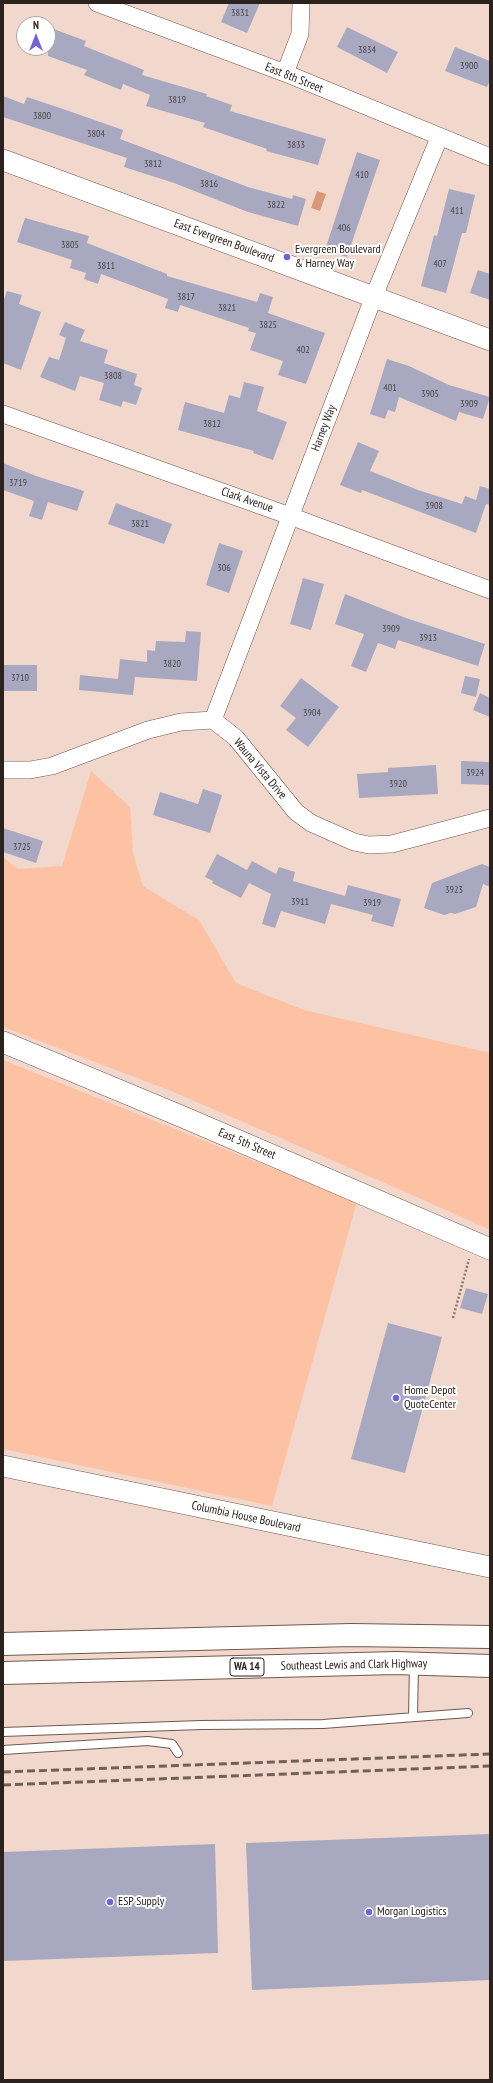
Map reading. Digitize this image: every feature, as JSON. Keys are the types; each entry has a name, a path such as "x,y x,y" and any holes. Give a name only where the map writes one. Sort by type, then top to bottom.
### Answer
{"highway":[{"path":"3,1644 351,1635 490,1637"},
{"name":"Southeast Lewis and Clark Highway","path":"3,1672 414,1664 490,1666"}],"street":[{"name":"East 8th Street","path":"97,3 285,73 439,138 490,157"},
{"path":"285,73 300,34 301,3"},
{"name":"Harney Way","path":"213,720 374,296 439,138"},
{"name":"East Evergreen Boulevard","path":"3,160 490,340"},
{"name":"Clark Avenue","path":"3,414 290,516 490,590"},
{"path":"3,770 30,770 52,766 148,730 181,722 213,720"},
{"name":"Wauna Vista Drive","path":"213,720 236,738 296,812 311,823 354,842 369,845 392,844 490,818"},
{"name":"East 5th Street","path":"3,1042 191,1120 490,1249"},
{"name":"Columbia House Boulevard","path":"3,1466 490,1567"}],"lane":[{"path":"413,1717 414,1664"},
{"path":"3,1732 201,1725 323,1724 468,1713"},
{"path":"3,1750 148,1741 172,1744 178,1753"}],"path":[{"path":"453,1318 467,1267"}],"shaded area":[{"path":"317,191 326,194 320,211 311,208"},
{"path":"91,771 130,807 133,853 143,886 199,920 236,983 304,1010 490,1053 490,1230 171,1091 3,1027 3,857 18,869 62,866"},
{"path":"3,1060 357,1202 272,1506 3,1449"}],"building":[{"path":"229,3 260,3 247,33 221,22"},
{"path":"347,27 398,52 387,73 337,47"},
{"path":"56,30 86,41 84,46 144,70 142,75 207,94 206,96 232,105 230,111 326,139 318,165 266,151 267,149 203,127 205,123 146,106 150,95 123,84 121,90 84,75 87,70 48,56 56,56"},
{"path":"455,47 490,61 490,80 487,87 445,71"},
{"path":"3,96 24,104 27,97 123,130 120,139 248,187 292,199 293,195 306,199 298,226 248,212 174,183 124,167 127,158 3,117"},
{"path":"357,152 380,160 347,257 325,250"},
{"path":"449,189 475,195 466,233 462,233 446,293 421,286 434,235 437,236"},
{"path":"25,218 89,236 87,243 167,274 167,276 257,302 260,293 273,297 268,313 325,333 306,384 278,375 283,361 250,350 256,333 248,331 249,328 180,305 178,312 165,308 168,299 101,274 98,284 84,279 86,273 70,268 72,260 17,242"},
{"path":"478,270 490,274 490,300 470,293"},
{"path":"7,291 22,295 19,304 41,312 21,370 3,363 3,302"},
{"path":"65,322 85,330 80,341 108,350 104,363 137,374 134,385 142,388 136,405 123,401 121,407 99,400 104,383 80,376 75,391 40,377 49,357 59,360 66,338 59,335"},
{"path":"387,359 409,366 449,385 490,397 483,419 459,412 456,421 399,397 395,412 388,410 385,419 370,414"},
{"path":"244,382 264,387 257,411 287,422 273,460 253,453 254,451 178,430 185,402 224,413 229,395 240,398"},
{"path":"358,442 379,451 370,471 418,490 462,504 465,496 476,500 480,486 490,489 490,505 486,504 476,533 362,490 361,493 340,485"},
{"path":"3,463 36,476 84,491 77,511 48,502 42,520 29,516 34,501 3,490"},
{"path":"116,503 172,524 164,544 108,524"},
{"path":"219,543 243,551 229,593 206,585"},
{"path":"303,578 324,584 311,630 290,624"},
{"path":"345,594 406,618 485,644 478,666 398,640 395,649 378,643 366,672 351,666 364,634 335,624"},
{"path":"186,631 201,632 197,681 135,677 133,695 79,690 80,675 118,679 120,659 147,662 147,650 155,651 156,641 185,642"},
{"path":"3,665 37,665 37,691 3,691"},
{"path":"465,676 480,679 476,697 461,693"},
{"path":"301,678 339,707 308,747 286,730 296,718 280,706"},
{"path":"480,693 490,698 490,717 473,710"},
{"path":"461,761 490,762 490,785 461,784"},
{"path":"436,765 438,794 359,798 357,774 388,772 388,768"},
{"path":"203,789 222,795 210,833 153,815 160,792 198,804"},
{"path":"3,828 43,841 36,863 3,852"},
{"path":"217,854 247,870 252,861 276,874 279,867 295,872 293,881 345,896 348,885 401,899 393,927 371,921 373,915 331,904 325,924 281,911 275,928 262,924 271,894 249,883 241,898 212,883 213,881 205,877"},
{"path":"482,864 490,867 490,887 483,884 476,907 455,914 451,913 444,915 424,908 432,883"},
{"path":"466,1288 488,1294 482,1314 460,1308"},
{"name":"Home Depot QuoteCenter","path":"388,1323 442,1337 405,1473 351,1459"},
{"name":"Morgan Logistics","path":"490,1834 490,1980 252,1990 246,1843"},
{"name":"ESP Supply","path":"215,1844 218,1953 3,1961 3,1852"}],"railway":[{"path":"3,1772 490,1754"},
{"path":"3,1785 490,1766"}],"place":[{"name":"Evergreen Boulevard & Harney Way","path":"287,257"},
{"name":"Home Depot QuoteCenter","path":"396,1398"},
{"name":"ESP Supply","path":"110,1902"},
{"name":"Morgan Logistics","path":"369,1912"}]}
